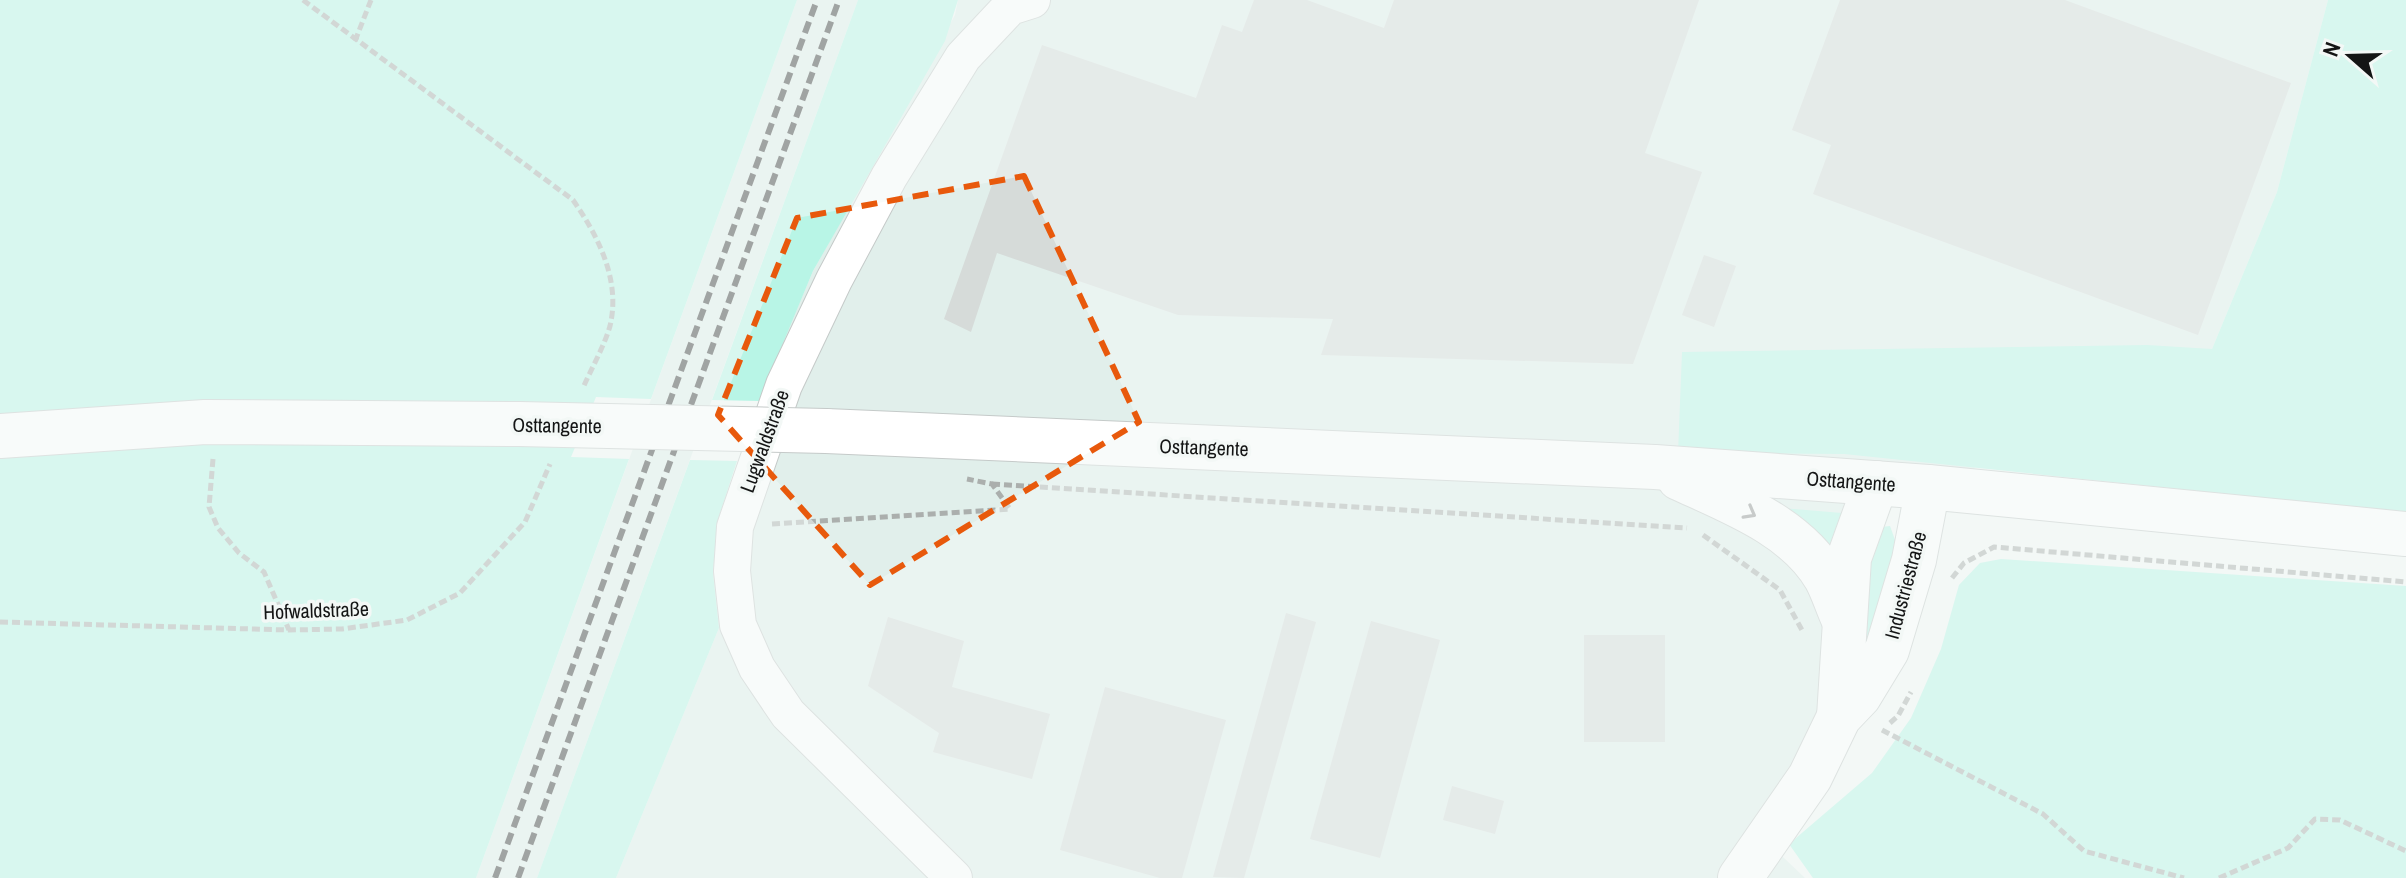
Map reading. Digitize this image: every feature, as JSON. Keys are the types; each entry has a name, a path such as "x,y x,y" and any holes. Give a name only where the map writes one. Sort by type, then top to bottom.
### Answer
{"main road":[{"name":"Osttangente","path":"0,436 205,422 519,424 826,431 1655,467 1928,487 2406,534"},
{"path":"1655,467 1752,512 1795,542 1825,576 1826,631"},
{"name":"Industriestraße","path":"1839,717 1826,631 1876,483"},
{"name":"Industriestraße","path":"1740,878 1810,777 1839,717 1859,696 1887,650 1914,560 1928,487"}],"street":[{"name":"Lugwaldstraße","path":"954,878 788,714 757,668 738,625 732,571 735,527 784,385 834,280 889,177 963,57 1010,7 1032,0"}],"path":[{"path":"303,0 573,200 599,238 611,283 610,325 579,396"},
{"path":"355,41 371,0"},
{"name":"Hofwaldstraße","path":"0,622 289,630 342,629 407,620 460,593 525,522 555,452"},
{"path":"214,454 209,507 218,528 239,553 264,572 289,630"},
{"path":"964,479 992,484 1693,528 1780,590 1826,631"},
{"path":"735,527 1010,509 992,484"},
{"path":"1947,587 1964,563 1994,547 2406,582"},
{"path":"1882,730 1898,716 1917,678"},
{"path":"1839,717 1882,730 2043,814 2084,851 2184,878"},
{"path":"2219,878 2288,848 2315,819 2340,820 2406,851"}],"highlighted area":[{"path":"1024,176 1139,422 870,585 718,415 797,218"}],"shaded area":[{"path":"797,0 858,0 537,878 476,878"},
{"path":"958,0 2328,0 2277,192 2212,349 2002,401 1968,484 1857,474 1819,733 1758,833 1805,878 616,878 719,628 713,573 717,523 767,379 813,271 955,15"}],"green space":[{"path":"0,0 797,0 651,399 596,397 571,457 629,459 476,878 0,878"},
{"path":"858,0 958,0 945,41 813,271 759,401 712,400"},
{"path":"2328,0 2406,0 2406,517 2265,507 2198,491 1844,454 1678,453 1682,352 2147,345 2212,349 2277,192"},
{"path":"690,460 737,461 717,523 713,573 719,628 616,878 537,878"},
{"path":"1782,508 1842,513 1833,556"},
{"path":"1890,526 1899,551 1869,651 1860,651 1866,560 1881,527"},
{"path":"2001,559 2406,586 2406,878 1813,878 1789,844 1872,773 1911,718 1941,649 1959,585 1980,563"}],"building":[{"path":"1254,0 1307,0 1384,28 1394,0 1699,0 1645,153 1702,172 1633,364 1321,355 1333,319 1178,315 997,253 971,332 944,319 1042,45 1196,98 1222,25 1242,32"},
{"path":"1840,0 2065,0 2291,83 2198,335 1813,194 1831,145 1792,130"},
{"path":"1704,255 1736,266 1714,327 1682,315"},
{"path":"1286,613 1316,622 1244,878 1213,877"},
{"path":"888,617 964,641 952,687 1050,714 1032,779 933,752 939,733 868,686"},
{"path":"1371,621 1440,640 1380,858 1310,839"},
{"path":"1584,635 1665,635 1665,742 1584,742"},
{"path":"1105,687 1226,720 1182,878 1160,878 1060,850"},
{"path":"1452,786 1504,801 1495,834 1443,820"}],"railway":[{"path":"495,878 817,0"},
{"path":"518,878 839,0"}]}
